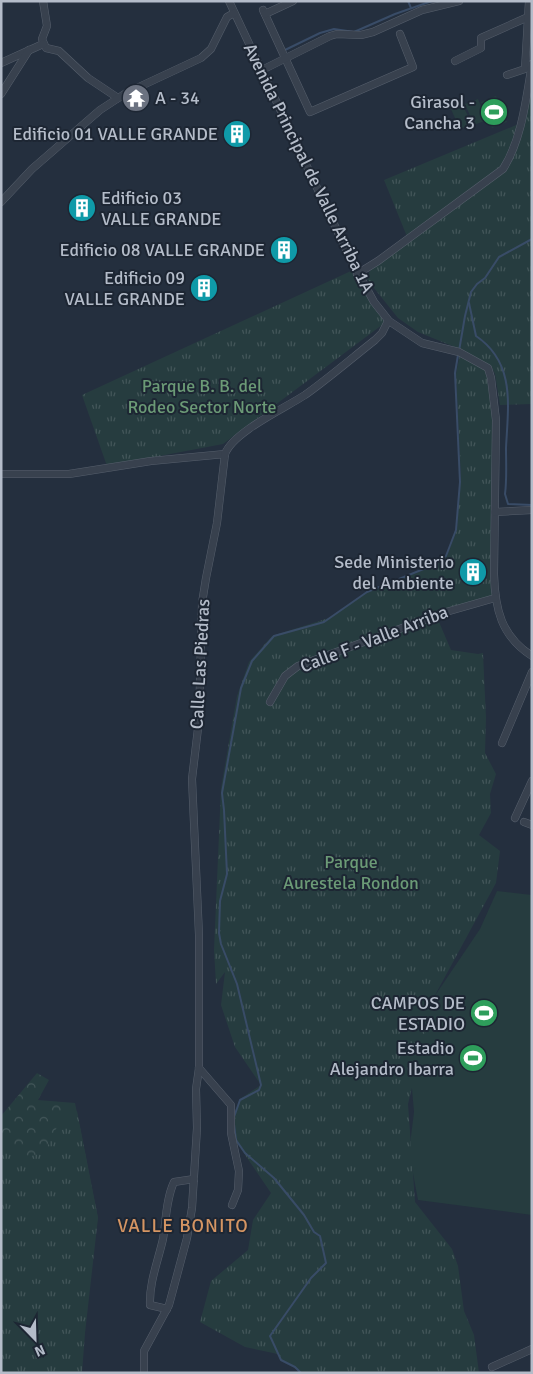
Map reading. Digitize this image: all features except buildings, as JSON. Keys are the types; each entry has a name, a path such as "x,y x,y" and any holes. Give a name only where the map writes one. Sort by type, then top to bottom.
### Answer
{"street":[{"path":"43,1 47,26 42,39 44,46"},
{"name":"Avenida Principal de Valle Arriba 1A","path":"229,1 357,274 374,302 388,320 422,343 459,352 488,368 496,420 495,598 500,619 511,637 520,648 532,656"},
{"path":"293,1 264,12 310,112 413,67 400,34"},
{"path":"262,70 330,36 337,34 361,35 373,32 422,10 459,1"},
{"path":"508,75 525,69 529,1"},
{"path":"1,202 39,163 100,110 118,98 201,58 212,49 227,17 234,13"},
{"path":"454,61 481,48 480,38 528,17"},
{"path":"1,63 29,50 44,46 58,51 88,78 118,98"},
{"path":"1,94 29,50"},
{"path":"357,274 392,251 503,169 508,161 521,123 532,64"},
{"path":"1,474 69,474 151,461 226,454 228,447 246,431 304,395 375,340 382,332 388,320"},
{"name":"Calle Las Piedras","path":"144,1373 144,1351 167,1309 187,1238 192,1208 197,1128 196,1089 199,1068 199,935 192,779 199,720 202,603 218,523 226,454"},
{"path":"495,512 532,510"},
{"name":"Calle F - Valle Arriba","path":"270,702 285,676 298,666 451,610 495,598"},
{"path":"502,743 532,672"},
{"path":"515,818 532,781"},
{"path":"199,1068 231,1105 231,1133 239,1171 238,1190 232,1205"},
{"path":"167,1309 150,1305 150,1292 163,1238 169,1191 174,1182 194,1179"},
{"path":"492,1367 532,1349"}],"green space":[{"path":"532,55 532,404 500,405 495,374 491,366 462,350 418,332 398,318 366,278 374,264 408,239 384,180 521,123"},
{"name":"Girasol - Cancha 3","path":"496,96 507,122 492,128 481,102"},
{"path":"478,99 487,120 474,125 465,104"},
{"path":"460,100 472,124 460,129 449,105"},
{"name":"Parque B. B. del Rodeo Sector Norte","path":"351,271 386,322 223,444 107,466 82,395"},
{"name":"Parque Aurestela Rondon","path":"460,354 487,369 493,400 492,596 436,615 451,650 483,653 486,718 485,753 496,774 490,794 491,813 479,835 500,851 496,883 434,997 408,1104 415,1202 452,1249 458,1266 464,1311 474,1335 479,1373 301,1373 282,1360 278,1354 245,1347 200,1322 211,1281 248,1250 253,1220 271,1193 235,1140 232,1119 240,1099 261,1085 235,1047 221,1005 225,972 216,984 214,950 221,788 237,696 249,662 272,636 332,617 367,592 432,567 447,556 457,530 461,481 456,374"},
{"name":"Estadio Alejandro Ibarra","path":"497,891 532,895 532,1215 418,1200 409,1152 414,1112 411,1078 434,997 480,929"},
{"path":"37,1073 49,1080 38,1100 75,1103 98,1218 97,1223 1,1314 1,1116"},
{"path":"77,1111 98,1218 82,1373 1,1373 1,1129 14,1160 44,1153 61,1119"}],"waterway":[{"path":"408,1 411,8"},
{"path":"285,50 320,33 334,29 354,32 395,14 432,1"},
{"path":"459,351 471,292 485,278 499,257 532,239"},
{"path":"469,303 476,336 489,347 498,359 504,372 507,386 508,417 505,494 508,504 532,505"},
{"path":"234,1117 240,1100 259,1090 261,1085 237,984 221,944 219,933 220,901 227,874 222,793 241,688 252,661 274,636 324,622 367,592 431,566 446,556 456,530 460,482 455,373 458,355"},
{"path":"234,1124 236,1140 245,1153 274,1178 304,1215 314,1232 320,1236 326,1263 311,1278 270,1336 281,1360 295,1367 301,1373"}],"place":[{"name":"A - 34","path":"136,98"},
{"name":"Girasol - Cancha 3","path":"494,112"},
{"name":"Edificio 01 VALLE GRANDE","path":"237,134"},
{"name":"Edificio 03 VALLE GRANDE","path":"82,208"},
{"name":"Edificio 08 VALLE GRANDE","path":"284,250"},
{"name":"Edificio 09 VALLE GRANDE","path":"204,288"},
{"name":"Sede Ministerio del Ambiente","path":"473,572"},
{"name":"CAMPOS DE ESTADIO","path":"484,1013"},
{"name":"Estadio Alejandro Ibarra","path":"473,1058"}],"district":[{"name":"VALLE BONITO","path":"183,1226"}]}
